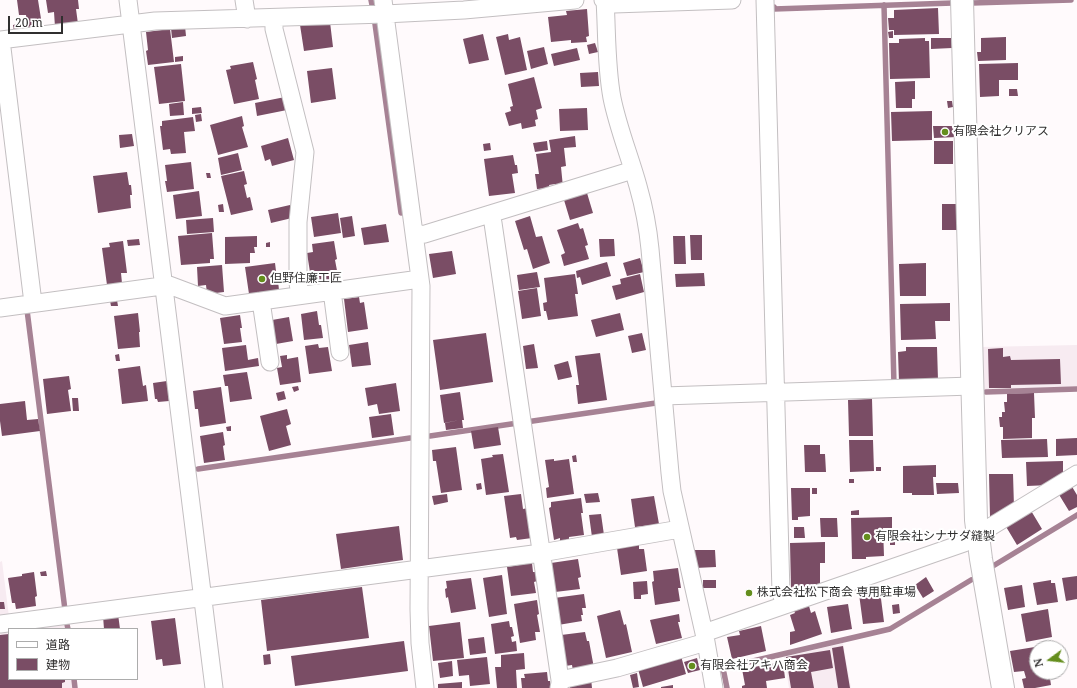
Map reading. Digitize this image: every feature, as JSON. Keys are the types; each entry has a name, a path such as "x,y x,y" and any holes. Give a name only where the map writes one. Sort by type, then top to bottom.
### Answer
{"street":[{"path":"128,0 214,688"},
{"path":"244,0 247,18"},
{"path":"34,303 0,40 155,21 274,18 384,7 464,10 575,0"},
{"path":"714,688 705,637 676,510 670,472 648,228 644,207 616,115 610,88 604,0 614,4 732,0"},
{"path":"765,0 781,593 785,605"},
{"path":"962,0 975,500 978,534 1003,688"},
{"path":"384,7 415,236 422,300 419,626 425,688"},
{"path":"274,18 274,28 305,152 298,222 298,283 300,295"},
{"path":"415,236 633,170"},
{"path":"490,214 494,231 559,684 617,668 705,637 785,605 964,543 1077,474"},
{"path":"0,308 169,285 225,306 420,279"},
{"path":"332,291 340,352"},
{"path":"261,301 270,362"},
{"path":"663,396 972,386"},
{"path":"0,624 541,553 680,529"}],"shaded area":[{"path":"1077,345 1077,387 982,391 981,347"},
{"path":"2,561 9,617 0,618 0,562"},
{"path":"65,620 66,628 8,628 8,680 73,680 74,688 0,688 0,629"},
{"path":"843,643 851,688 789,688 784,657"}],"building":[{"path":"17,0 38,0 42,25 27,27 26,15 19,15"},
{"path":"46,0 78,0 79,9 76,9 78,24 55,27 54,12 48,13"},
{"path":"938,8 939,34 894,35 894,30 889,30 888,18 894,18 894,10"},
{"path":"587,9 589,36 586,37 587,42 571,43 571,40 551,42 548,17 567,15 566,11"},
{"path":"330,22 333,47 304,51 300,25"},
{"path":"18,24 19,31 14,32 13,25"},
{"path":"185,26 186,36 172,38 171,28"},
{"path":"170,29 174,62 148,65 146,32"},
{"path":"893,31 893,38 889,38 888,32"},
{"path":"483,34 489,60 469,64 463,39"},
{"path":"508,34 509,40 520,37 527,70 505,75 496,37"},
{"path":"1006,37 1006,60 978,61 977,52 981,52 981,38"},
{"path":"925,38 925,41 929,41 930,78 890,79 889,43 899,43 899,39"},
{"path":"931,38 951,38 952,48 931,49"},
{"path":"595,43 598,52 589,54 587,45"},
{"path":"544,47 548,64 531,69 527,51"},
{"path":"577,48 580,60 554,66 551,54"},
{"path":"183,56 183,61 175,62 175,57"},
{"path":"253,62 257,79 255,80 259,99 234,104 226,70 231,69 230,66"},
{"path":"1018,63 1018,80 999,80 999,96 980,97 979,64"},
{"path":"181,64 185,101 159,104 154,67"},
{"path":"332,68 336,99 311,103 307,71"},
{"path":"598,72 599,86 581,87 580,73"},
{"path":"534,77 542,108 536,110 538,119 535,120 536,126 522,129 521,123 509,126 505,113 511,111 510,107 513,106 508,84"},
{"path":"915,81 915,99 912,99 912,108 896,108 895,82"},
{"path":"1009,89 1017,89 1018,96 1009,96"},
{"path":"285,97 287,110 257,116 255,103"},
{"path":"947,101 952,101 953,107 948,108"},
{"path":"183,102 184,115 170,116 169,104"},
{"path":"201,107 202,113 192,114 192,108"},
{"path":"587,108 588,130 560,131 559,109"},
{"path":"932,111 932,140 892,141 891,112"},
{"path":"201,114 202,121 196,122 195,115"},
{"path":"242,116 244,126 242,127 248,147 218,155 210,125"},
{"path":"193,117 195,131 184,132 186,153 171,154 170,149 163,150 160,126 162,126 162,121"},
{"path":"933,126 957,126 957,137 934,138"},
{"path":"132,134 134,146 120,148 119,135"},
{"path":"575,136 576,147 564,148 566,166 561,167 563,187 555,188 555,184 549,185 550,188 537,189 535,174 539,174 536,154 551,152 549,140"},
{"path":"288,138 294,160 272,166 270,159 265,161 261,146"},
{"path":"547,141 548,150 535,152 533,143"},
{"path":"934,141 953,141 953,164 934,164"},
{"path":"490,143 491,150 484,151 483,144"},
{"path":"238,153 242,170 221,175 218,158"},
{"path":"513,155 518,173 512,174 515,193 489,196 484,159"},
{"path":"191,162 194,189 167,192 165,165"},
{"path":"244,171 247,184 244,185 247,198 250,197 253,210 231,215 221,176"},
{"path":"127,172 129,185 131,185 131,208 98,213 93,176"},
{"path":"206,173 210,173 211,178 207,178"},
{"path":"199,191 202,216 176,219 173,195"},
{"path":"587,193 593,213 570,220 564,200"},
{"path":"223,204 224,212 219,212 218,205"},
{"path":"942,204 958,204 958,230 942,230"},
{"path":"290,205 292,218 271,223 268,210"},
{"path":"338,213 341,233 314,237 311,217"},
{"path":"352,216 355,236 343,238 340,218"},
{"path":"530,216 536,237 542,236 550,263 533,269 527,249 524,250 515,221"},
{"path":"213,218 214,232 187,234 186,220"},
{"path":"578,223 580,229 583,228 588,245 585,246 589,259 564,266 561,255 565,253 557,230"},
{"path":"386,224 389,242 364,245 361,228"},
{"path":"212,233 214,259 210,259 210,263 181,265 178,236"},
{"path":"690,235 702,235 702,260 691,260"},
{"path":"257,236 257,247 254,247 255,253 250,253 250,263 225,264 225,237"},
{"path":"673,236 685,236 686,264 674,264"},
{"path":"139,239 140,245 128,246 127,240"},
{"path":"599,239 614,239 615,256 600,257"},
{"path":"123,241 127,273 121,273 122,283 107,285 102,248 110,247 109,243"},
{"path":"334,241 337,259 335,260 339,281 312,285 307,253 313,252 312,244"},
{"path":"270,242 270,247 266,247 266,243"},
{"path":"452,251 456,274 433,278 429,254"},
{"path":"640,258 644,272 627,276 623,263"},
{"path":"607,262 611,276 582,285 580,277 577,278 576,271"},
{"path":"275,263 276,271 279,271 279,290 249,294 245,267"},
{"path":"926,263 926,296 900,296 899,264"},
{"path":"222,265 224,292 207,294 206,285 198,286 197,267"},
{"path":"537,272 540,287 519,290 517,275"},
{"path":"704,273 705,286 676,287 675,274"},
{"path":"575,274 578,294 575,294 578,316 548,320 546,311 544,311 543,303 547,302 544,278"},
{"path":"640,274 644,292 616,300 612,286 621,284 620,279"},
{"path":"537,288 541,316 522,319 518,291"},
{"path":"359,297 360,303 364,302 368,329 348,332 344,299"},
{"path":"117,300 118,306 111,306 110,301"},
{"path":"950,303 950,321 935,321 936,339 901,340 900,304"},
{"path":"317,311 323,338 304,340 301,314"},
{"path":"138,313 140,347 118,349 114,316"},
{"path":"620,313 624,330 596,337 591,320"},
{"path":"240,315 242,342 224,344 220,318"},
{"path":"289,317 293,341 276,344 272,320"},
{"path":"486,333 493,382 440,390 433,340"},
{"path":"642,333 646,350 632,353 628,336"},
{"path":"368,342 371,365 352,367 349,345"},
{"path":"318,344 319,348 328,347 332,371 309,374 305,346"},
{"path":"534,344 538,368 526,369 523,346"},
{"path":"246,345 248,360 258,358 259,366 225,371 222,348"},
{"path":"906,347 937,347 938,380 899,382 898,352 906,351"},
{"path":"1003,348 1003,357 1010,356 1011,360 1060,359 1061,384 1011,385 1011,388 989,388 988,349"},
{"path":"600,353 607,400 578,404 576,385 579,385 575,356"},
{"path":"119,354 120,361 116,361 115,355"},
{"path":"287,355 287,359 298,357 301,382 280,385 277,368 282,367 280,356"},
{"path":"568,361 572,377 558,380 554,365"},
{"path":"140,366 143,386 146,385 148,401 122,404 118,369"},
{"path":"247,372 252,399 230,402 228,386 225,386 223,375"},
{"path":"69,376 71,389 68,390 71,411 47,414 43,379"},
{"path":"167,381 169,401 158,402 157,399 155,399 153,383"},
{"path":"396,383 400,411 379,414 377,404 368,406 365,388"},
{"path":"298,386 299,390 294,392 292,387"},
{"path":"221,387 226,423 200,427 198,409 195,409 193,391"},
{"path":"284,391 286,399 278,401 276,393"},
{"path":"460,392 464,420 462,420 463,428 446,430 445,423 460,420 444,423 440,395"},
{"path":"1034,393 1035,418 1032,418 1032,438 1003,439 1003,427 1000,427 999,417 1002,417 1002,412 1005,412 1004,402 1007,402 1007,394"},
{"path":"72,398 78,398 79,411 73,411"},
{"path":"872,399 873,436 849,436 848,400"},
{"path":"25,401 27,420 38,419 40,431 2,436 0,404"},
{"path":"287,409 291,424 286,426 291,445 269,451 260,416"},
{"path":"391,414 394,435 372,438 369,417"},
{"path":"231,426 231,431 227,431 226,427"},
{"path":"498,427 501,445 474,449 471,431"},
{"path":"223,432 225,460 204,463 200,436"},
{"path":"1077,438 1077,455 1056,456 1056,439"},
{"path":"1047,439 1048,457 1002,458 1001,440"},
{"path":"849,440 873,440 874,471 850,472"},
{"path":"804,445 820,445 820,454 825,454 826,472 805,472"},
{"path":"456,447 462,490 441,493 436,461 433,461 432,450"},
{"path":"503,454 509,492 486,495 481,459 493,457 492,455"},
{"path":"576,455 577,462 573,462 572,456"},
{"path":"554,459 554,461 569,459 574,494 547,498 546,488 549,487 545,460"},
{"path":"1063,461 1063,477 1050,485 1027,486 1026,462"},
{"path":"936,465 936,477 933,477 934,495 912,495 912,493 903,493 903,466"},
{"path":"876,467 881,467 881,471 876,471"},
{"path":"989,474 1013,474 1014,507 990,517"},
{"path":"849,479 854,479 854,483 849,483"},
{"path":"481,483 482,489 477,490 476,484"},
{"path":"936,483 958,483 959,493 937,494"},
{"path":"1071,485 1077,495 1077,507 1069,511 1058,493"},
{"path":"791,488 810,488 810,516 798,517 798,520 792,520"},
{"path":"812,488 817,488 817,494 812,494"},
{"path":"598,493 600,502 586,503 584,494"},
{"path":"447,494 448,502 434,505 432,496"},
{"path":"521,494 523,509 528,508 532,538 517,540 516,537 510,538 504,496"},
{"path":"654,496 659,524 635,527 631,499"},
{"path":"581,498 583,513 581,513 584,535 569,537 569,541 560,542 560,538 554,540 549,508 551,507 551,502"},
{"path":"1030,509 1042,529 1017,545 1005,525"},
{"path":"859,510 859,515 851,515 851,511"},
{"path":"601,514 604,535 592,537 589,515"},
{"path":"892,517 892,528 883,528 884,556 866,557 866,559 852,559 851,518"},
{"path":"820,518 837,518 838,537 821,537"},
{"path":"399,526 403,560 341,569 336,534"},
{"path":"794,527 804,527 805,538 794,538"},
{"path":"890,529 895,529 895,545 890,545"},
{"path":"825,542 825,563 820,563 820,584 805,585 805,588 791,589 790,543"},
{"path":"639,544 639,549 644,549 647,571 621,575 617,548"},
{"path":"695,550 715,550 716,567 695,568"},
{"path":"578,559 581,577 578,578 580,589 555,592 551,563"},
{"path":"532,563 533,572 536,572 537,581 534,582 536,593 511,596 507,567"},
{"path":"678,568 681,588 678,588 680,601 655,605 652,582 654,581 653,571"},
{"path":"46,571 47,576 41,576 40,572"},
{"path":"34,572 37,596 35,597 36,606 16,609 15,603 12,603 8,578"},
{"path":"502,575 507,614 489,617 483,578"},
{"path":"1077,576 1077,599 1066,601 1062,578"},
{"path":"926,577 934,591 923,598 915,585"},
{"path":"471,578 476,609 451,613 448,597 446,598 446,581"},
{"path":"703,580 716,580 716,588 703,588"},
{"path":"1051,580 1051,583 1055,583 1058,602 1037,605 1033,583"},
{"path":"647,581 648,594 641,595 641,599 634,599 633,582"},
{"path":"1022,585 1025,607 1008,610 1004,588"},
{"path":"362,587 369,638 267,651 261,600"},
{"path":"880,591 884,622 863,624 859,594"},
{"path":"584,594 586,608 582,608 582,621 558,625 554,598"},
{"path":"537,600 539,614 537,615 540,632 535,632 536,640 520,643 514,604"},
{"path":"0,602 4,602 5,609 0,609"},
{"path":"848,604 852,629 831,633 827,607"},
{"path":"899,604 900,613 893,614 892,605"},
{"path":"809,606 811,613 815,611 822,634 790,645 790,632 795,631 790,615 795,613 794,611"},
{"path":"1048,609 1052,637 1029,640 1026,642 1021,614"},
{"path":"620,610 624,625 626,624 632,652 606,658 597,616"},
{"path":"118,614 120,628 104,628 103,616"},
{"path":"679,614 680,622 678,622 682,638 656,644 650,620"},
{"path":"175,618 181,664 163,666 162,659 156,660 151,621"},
{"path":"509,621 514,636 511,637 512,642 516,641 517,651 495,654 491,624"},
{"path":"460,622 464,658 433,661 429,626"},
{"path":"761,626 766,651 732,659 727,637 740,635 739,631"},
{"path":"585,632 587,641 589,641 594,668 573,671 572,665 565,666 561,635"},
{"path":"8,634 8,680 65,680 65,682 62,683 62,688 0,688 0,635"},
{"path":"484,637 486,653 470,655 468,639"},
{"path":"404,641 408,671 295,686 291,656"},
{"path":"843,646 850,688 838,688 832,648"},
{"path":"1029,648 1029,680 1050,680 1051,685 1035,688 1024,688 1022,679 1026,678 1024,671 1014,672 1010,651"},
{"path":"830,650 833,668 811,672 814,688 791,688 786,657"},
{"path":"524,653 525,669 516,670 517,688 497,688 495,667 501,667 501,655"},
{"path":"270,654 271,664 264,665 263,655"},
{"path":"681,656 686,674 643,687 638,669"},
{"path":"487,657 490,684 470,686 469,675 459,676 457,660"},
{"path":"697,658 700,670 688,673 684,662"},
{"path":"452,661 453,676 440,678 438,663"},
{"path":"783,662 785,678 766,681 767,688 742,688 742,686 745,685 742,669"},
{"path":"547,672 548,681 550,681 551,688 522,688 521,678 525,678 524,674"},
{"path":"637,673 639,687 633,688 630,675"},
{"path":"591,678 592,688 570,688 569,682"},
{"path":"462,682 462,688 438,688 438,684"},
{"path":"673,685 673,688 661,688 661,687"}],"waterway":[{"path":"371,0 372,5"},
{"path":"972,3 1071,0"},
{"path":"774,7 774,9 953,3"},
{"path":"884,5 894,385"},
{"path":"375,24 401,213"},
{"path":"27,310 65,610"},
{"path":"986,392 1077,389"},
{"path":"526,422 656,403"},
{"path":"430,436 518,423"},
{"path":"198,469 410,438"},
{"path":"993,566 1077,515"},
{"path":"727,688 723,668 890,629 971,580"},
{"path":"66,620 68,628"},
{"path":"74,680 75,688"}],"place":[{"name":"有限会社クリアス","path":"945,132"},
{"name":"但野住廉工匠","path":"262,279"},
{"name":"有限会社シナサダ縫製","path":"867,537"},
{"name":"株式会社松下商会 専用駐車場","path":"749,593"},
{"name":"有限会社アキハ商会","path":"692,666"}]}
